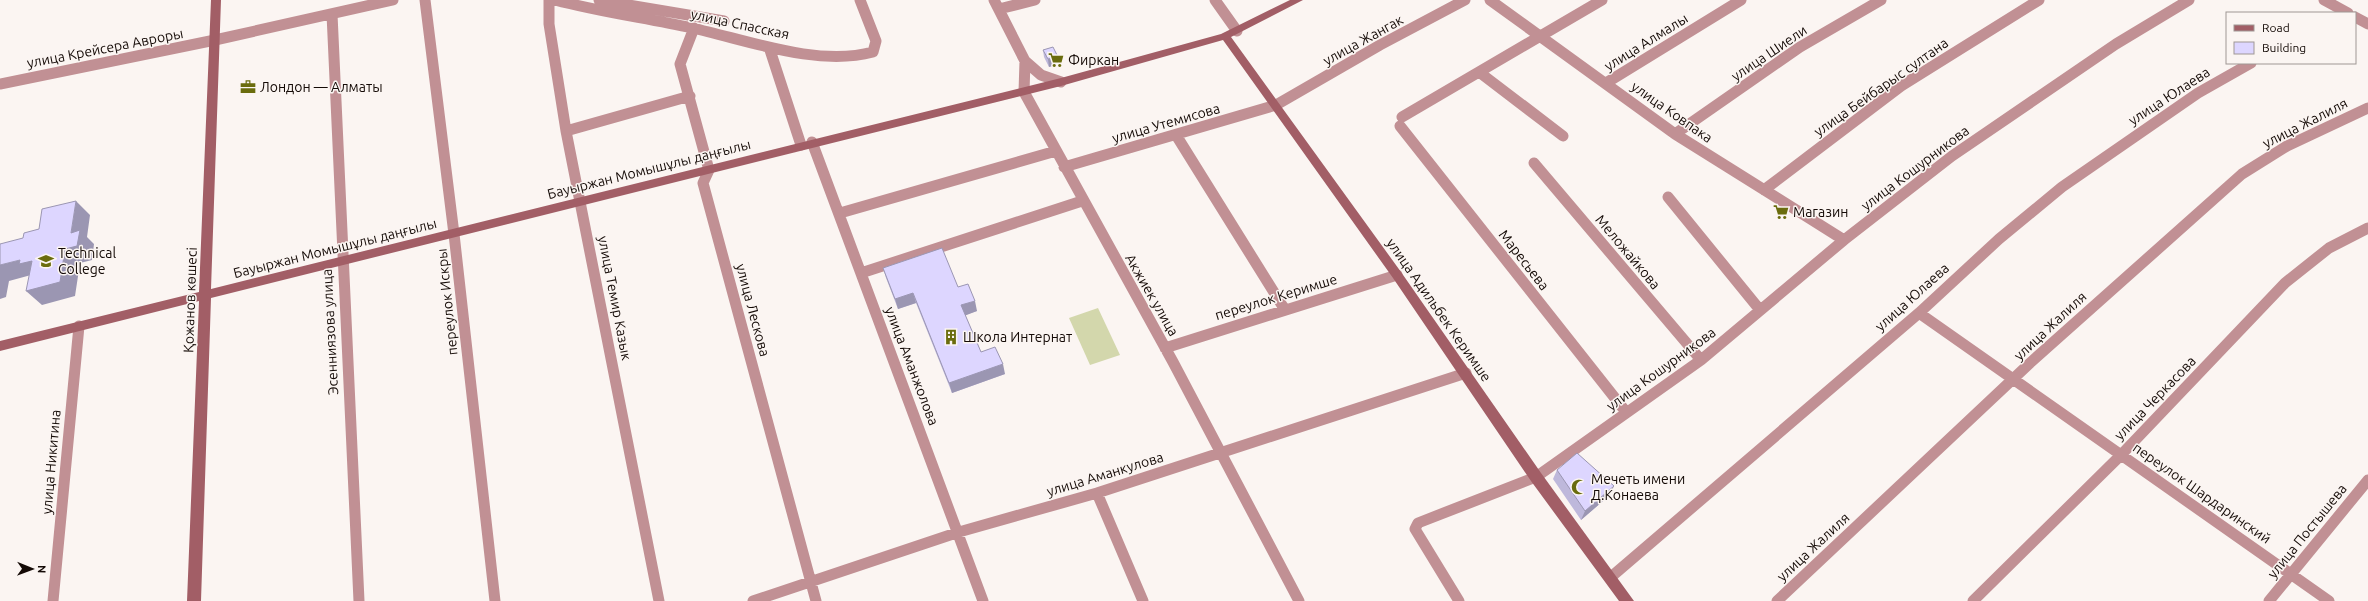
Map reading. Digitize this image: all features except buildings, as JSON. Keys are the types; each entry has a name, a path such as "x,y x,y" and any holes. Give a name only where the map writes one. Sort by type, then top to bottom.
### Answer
{"main road":[{"name":"Қожанов көшесі","path":"194,601 216,0"},
{"name":"Бауыржан Момышұлы даңғылы","path":"0,346 454,234 807,144 1024,92 1225,36 1298,0"},
{"name":"улица Адильбек Керимше","path":"1225,36 1397,275 1466,373 1536,477 1611,577 1627,601"}],"street":[{"name":"улица Крейсера Авроры","path":"0,84 215,40 393,0"},
{"name":"переулок Искры","path":"425,0 454,234 495,601"},
{"name":"улица Темир Казык","path":"549,0 549,24 566,131 659,601"},
{"name":"улица Спасская","path":"555,0 694,28 769,47 852,58 873,52 876,41 860,0"},
{"path":"599,0 724,21"},
{"path":"994,0 1025,61 1041,75 1061,82"},
{"path":"999,9 1035,0"},
{"path":"1215,0 1237,31"},
{"name":"улица Жангак","path":"1276,105 1380,45 1465,0"},
{"name":"улица Ковпака","path":"1490,0 1676,134 1844,240"},
{"path":"1563,136 1479,72 1602,0"},
{"name":"улица Алмалы","path":"1606,83 1742,0"},
{"name":"улица Шиели","path":"1676,134 1800,48 1881,0"},
{"name":"улица Бейбарыс султана","path":"1764,190 1900,86 2039,0"},
{"name":"улица Кошурникова","path":"1459,601 1415,528 1418,523 1536,477 1701,360 1844,240 1952,156 2116,44 2189,0"},
{"path":"2324,0 2346,12"},
{"name":"Эсенниязова улица","path":"332,14 358,601"},
{"path":"2356,18 2368,24"},
{"name":"улица Лескова","path":"694,28 680,64 690,96 709,170 703,183 816,601"},
{"name":"улица Аманжолова","path":"769,47 807,144 840,213 983,601"},
{"path":"1024,92 1025,61"},
{"name":"улица Юлаева","path":"1611,577 1920,313 1999,239 2062,187 2198,93 2249,64"},
{"name":"Маресьева","path":"1479,72 1401,122 1626,412"},
{"name":"Акжиек улица","path":"1024,92 1082,200 1165,348 1299,601"},
{"path":"566,131 690,96"},
{"name":"улица Утемисова","path":"1064,167 1276,105"},
{"name":"улица Жалиля","path":"1777,601 2015,380 2036,358 2242,174 2287,146 2368,108"},
{"path":"1176,135 1285,310"},
{"path":"840,213 1056,151"},
{"name":"Меложайкова","path":"1534,163 1701,360"},
{"path":"1668,197 1760,310"},
{"path":"861,273 1082,200"},
{"name":"улица Черкасова","path":"1973,601 2121,455 2285,283 2329,248 2368,228"},
{"name":"переулок Керимше","path":"1165,348 1397,275"},
{"name":"переулок Шардаринский","path":"1920,313 2330,601"},
{"name":"улица Никитина","path":"53,601 79,326"},
{"name":"улица Аманкулова","path":"752,601 810,580 958,532 1097,493 1466,373"},
{"name":"улица Постышева","path":"2269,601 2292,575 2368,480"},
{"path":"1097,493 1143,601"}],"green space":[{"path":"1098,308 1120,355 1090,365 1069,318"}],"place":[{"name":"Фиркан","path":"1056,60"},
{"name":"Лондон — Алматы","path":"248,87"},
{"name":"Магазин","path":"1781,212"},
{"name":"Technical College","path":"46,261"},
{"name":"Школа Интернат","path":"951,337"},
{"name":"Мечеть имени Д.Конаева","path":"1579,487"}]}
